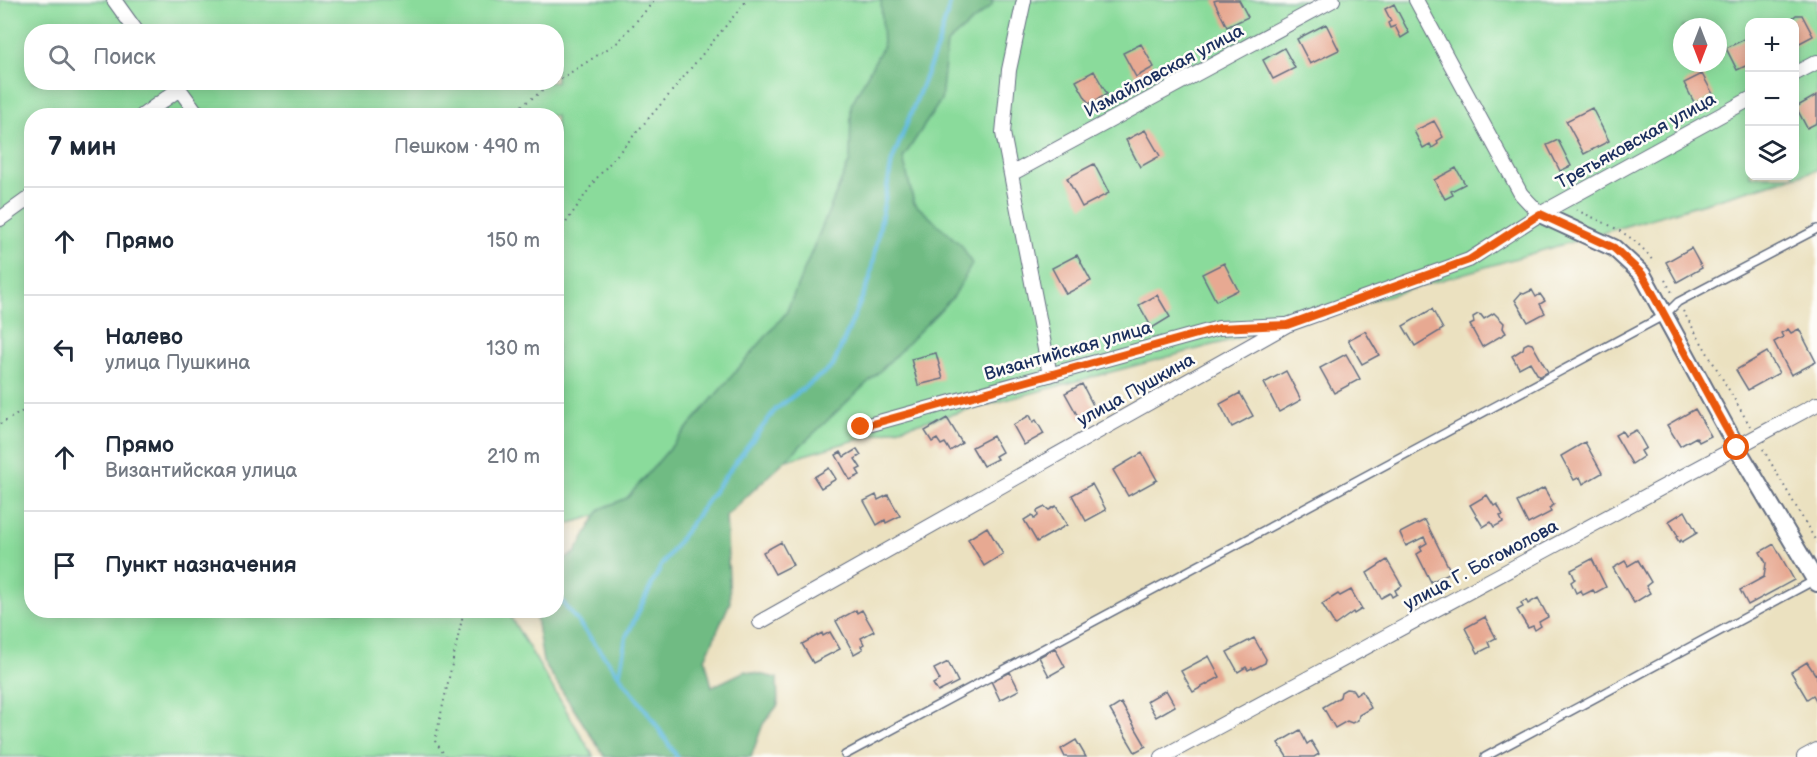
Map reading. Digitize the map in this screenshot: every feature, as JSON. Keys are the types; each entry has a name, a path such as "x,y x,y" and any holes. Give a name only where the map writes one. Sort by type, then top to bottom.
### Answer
{"street":[{"path":"114,0 131,24"},
{"path":"1024,0 1009,70 1003,133 1050,375"},
{"name":"Измайловская улица","path":"1011,174 1333,0"},
{"path":"1416,0 1521,195 1540,214 1614,248 1642,274 1737,448 1816,580"},
{"path":"1798,72 1817,62"},
{"path":"151,108 172,90"},
{"path":"180,90 193,108"},
{"name":"Третьяковская улица","path":"1540,214 1745,101"},
{"path":"0,219 24,202"},
{"name":"улица Пушкина","path":"760,622 1287,325 1469,260 1540,214"},
{"name":"Византийская улица","path":"861,427 1219,328 1287,325"},
{"name":"улица Г. Богомолова","path":"1162,757 1817,404"},
{"path":"1804,757 1817,750"}],"lane":[{"path":"845,755 1665,315 1678,302 1817,229"},
{"path":"1485,757 1816,580"}],"path":[{"path":"564,77 618,42 655,0"},
{"path":"564,225 596,179 747,0"},
{"path":"519,108 544,90"},
{"path":"0,424 24,410"},
{"path":"446,757 435,741 462,618"}],"green space":[{"path":"0,0 1817,0 1817,170 1799,175 1799,18 1745,18 1745,180 1783,180 1288,325 866,437 564,525 564,108 24,108 24,618 511,618 594,757 0,757"},
{"path":"881,0 993,0 992,5 947,43 941,100 903,158 914,203 962,246 972,264 954,296 883,368 726,516 730,602 705,659 712,687 745,671 777,678 778,705 763,724 751,757 605,757 543,662 536,618 564,618 564,560 575,553 600,509 627,498 786,313 850,160 851,105 883,46"}],"building":[{"path":"1239,0 1248,17 1227,27 1214,1"},
{"path":"1394,4 1409,33 1401,38 1395,26 1390,28 1388,23 1391,21 1385,9"},
{"path":"1796,15 1802,15 1813,36 1799,43 1799,18 1793,18"},
{"path":"1326,24 1339,50 1310,64 1297,39"},
{"path":"1745,39 1745,66 1737,70 1727,48"},
{"path":"1141,44 1154,67 1136,77 1123,53"},
{"path":"1284,48 1295,68 1273,79 1263,60"},
{"path":"1094,71 1107,94 1089,104 1076,81"},
{"path":"1702,74 1714,96 1696,106 1684,83"},
{"path":"1817,95 1817,123 1807,128 1799,113 1799,105"},
{"path":"1592,108 1609,141 1584,154 1566,121"},
{"path":"1434,121 1443,137 1432,148 1430,144 1423,148 1414,131"},
{"path":"1145,130 1160,156 1140,167 1126,140"},
{"path":"1558,140 1571,166 1560,171 1547,145"},
{"path":"1094,164 1109,193 1082,207 1067,178"},
{"path":"1456,168 1465,184 1451,191 1453,195 1445,199 1434,180"},
{"path":"1691,248 1702,268 1677,282 1666,262"},
{"path":"1077,255 1091,281 1066,294 1052,268"},
{"path":"1224,263 1238,290 1216,301 1202,274"},
{"path":"1532,290 1536,297 1540,294 1545,301 1540,304 1545,313 1528,322 1515,300 1521,293"},
{"path":"1157,295 1170,317 1152,328 1139,305"},
{"path":"1432,309 1443,329 1415,346 1403,326"},
{"path":"1494,313 1504,323 1503,328 1506,333 1482,347 1470,325 1474,323 1473,317 1478,314 1484,319"},
{"path":"1788,329 1791,333 1799,329 1816,362 1791,375 1774,342 1783,337 1781,333"},
{"path":"1365,331 1379,355 1362,364 1348,340"},
{"path":"1528,343 1532,344 1548,372 1539,377 1530,362 1519,368 1512,356"},
{"path":"1767,352 1779,373 1748,390 1736,370"},
{"path":"936,353 943,379 918,385 911,359"},
{"path":"1346,354 1360,379 1334,393 1320,368"},
{"path":"1286,371 1301,400 1279,412 1264,383"},
{"path":"1082,384 1096,411 1080,420 1065,393"},
{"path":"1240,393 1253,416 1232,427 1220,404"},
{"path":"1695,409 1711,436 1699,442 1696,437 1680,446 1667,425"},
{"path":"1030,415 1033,422 1036,420 1044,434 1024,445 1013,425"},
{"path":"947,418 962,443 950,451 945,443 941,445 937,439 932,442 925,431"},
{"path":"1636,430 1646,448 1641,451 1644,456 1632,464 1615,435 1622,431 1625,436"},
{"path":"993,436 1002,452 995,456 997,459 983,466 972,447"},
{"path":"1585,442 1602,473 1583,484 1580,477 1574,480 1561,456"},
{"path":"857,449 861,455 855,459 861,468 857,470 860,475 850,480 836,455 841,452 844,457"},
{"path":"1142,453 1157,480 1128,496 1113,470"},
{"path":"829,468 836,479 821,488 814,477"},
{"path":"1092,484 1106,510 1086,521 1072,495"},
{"path":"1544,488 1554,505 1549,508 1551,512 1528,524 1517,502"},
{"path":"876,495 878,500 888,495 900,516 877,525 864,501"},
{"path":"1487,495 1494,506 1497,504 1503,515 1500,516 1503,522 1494,527 1491,522 1483,527 1470,505"},
{"path":"1056,506 1067,525 1037,542 1024,520 1032,515 1034,519 1038,516 1037,511 1045,507 1049,510"},
{"path":"1685,511 1697,533 1679,542 1669,521"},
{"path":"1425,520 1451,572 1431,582 1417,554 1422,551 1420,547 1427,543 1424,537 1406,546 1400,533"},
{"path":"987,527 1003,554 984,566 968,539"},
{"path":"781,542 793,565 775,574 763,552"},
{"path":"1774,544 1794,580 1748,605 1740,590 1764,577 1766,563 1760,552"},
{"path":"1592,559 1606,587 1595,593 1593,590 1583,595 1581,590 1576,593 1571,582 1575,579 1571,570"},
{"path":"1387,560 1402,586 1395,590 1397,594 1392,597 1390,593 1381,598 1367,573"},
{"path":"1638,560 1651,582 1646,586 1650,593 1634,603 1613,568 1625,561 1628,566"},
{"path":"1351,590 1362,609 1354,614 1353,612 1335,625 1322,604 1338,594 1340,596"},
{"path":"1538,598 1548,617 1539,622 1541,626 1535,630 1533,626 1528,628 1517,610 1523,607 1521,603 1526,600 1528,604"},
{"path":"856,610 857,613 862,610 874,631 861,638 864,644 861,646 863,649 854,654 836,621"},
{"path":"1485,617 1496,638 1488,642 1490,647 1478,653 1465,628"},
{"path":"830,632 840,649 813,663 802,644 822,633 823,636"},
{"path":"1254,638 1266,659 1265,663 1253,669 1248,670 1246,667 1238,672 1227,652"},
{"path":"1055,648 1065,667 1049,676 1039,657"},
{"path":"1209,656 1220,677 1193,692 1181,671"},
{"path":"948,662 958,682 938,692 933,684 940,680 934,669"},
{"path":"1807,662 1815,674 1817,673 1817,702 1813,695 1807,699 1791,672"},
{"path":"1010,672 1019,690 1000,700 991,681"},
{"path":"1346,689 1353,690 1356,695 1362,691 1371,708 1359,715 1358,720 1352,723 1347,721 1335,728 1323,707 1340,697 1341,692"},
{"path":"1166,690 1175,706 1156,717 1147,701"},
{"path":"1121,703 1146,746 1135,752 1110,710"},
{"path":"1300,730 1307,744 1311,741 1319,754 1314,757 1287,757 1278,743"},
{"path":"1076,740 1086,757 1065,757 1061,749"}],"waterway":[{"path":"619,676 626,637 661,566 776,409 833,366 870,279 892,161 938,45 951,0"},
{"path":"564,604 649,714 677,757"}],"route":[{"path":"861,427 1219,328 1287,325 1469,260 1540,214 1614,248 1642,274 1737,448"}]}
